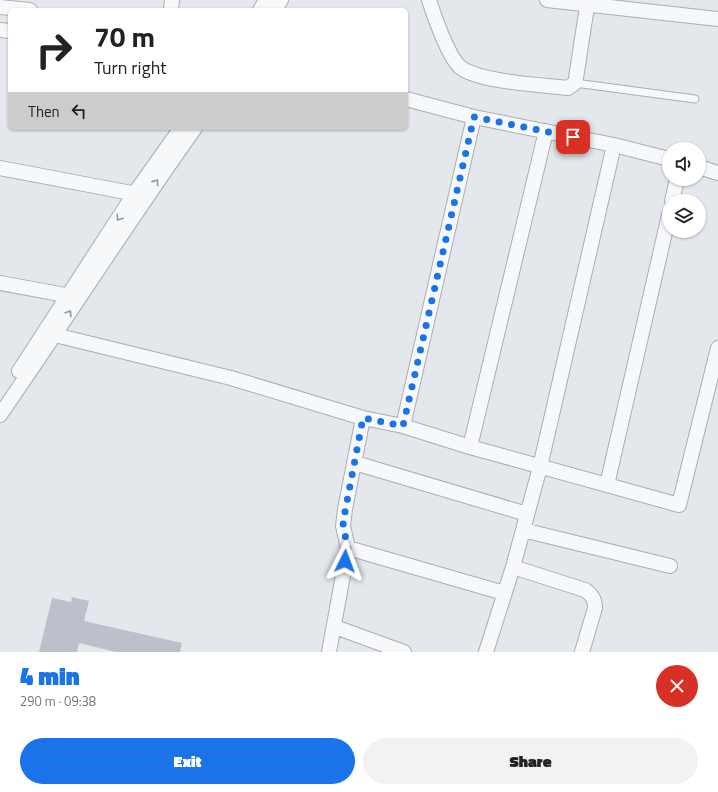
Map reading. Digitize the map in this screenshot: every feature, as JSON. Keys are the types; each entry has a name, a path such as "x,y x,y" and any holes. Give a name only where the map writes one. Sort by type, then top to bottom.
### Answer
{"street":[{"path":"429,0 440,29 454,58 459,66 470,73 488,78 568,88 575,83 587,3"},
{"path":"547,0 587,3 718,19"},
{"path":"0,7 10,8"},
{"path":"408,100 474,117 614,145 662,157"},
{"path":"403,426 474,117"},
{"path":"0,415 2,401 74,296 140,195 180,130"},
{"path":"140,195 192,130"},
{"path":"470,447 546,131"},
{"path":"486,652 523,530 540,467 614,145"},
{"path":"0,168 140,195"},
{"path":"706,169 718,173"},
{"path":"607,485 664,238"},
{"path":"0,283 74,296"},
{"path":"2,401 55,335 74,296"},
{"path":"55,335 231,378 363,418 403,426 470,447 679,505 718,348"},
{"path":"329,652 335,627 348,548 343,526 363,418"},
{"path":"355,463 527,514"},
{"path":"523,530 670,566"},
{"path":"348,548 504,593"},
{"path":"512,567 585,590 592,595 595,602 595,608 582,652"},
{"path":"335,627 404,652"}],"lane":[{"path":"575,83 695,99"}],"building":[{"path":"72,597 89,601 84,621 182,643 180,652 116,652 79,643 77,652 39,652 52,598 71,602"}],"route":[{"path":"345,561 348,548 343,526 345,508 363,418 403,426 474,117 573,137"}]}
